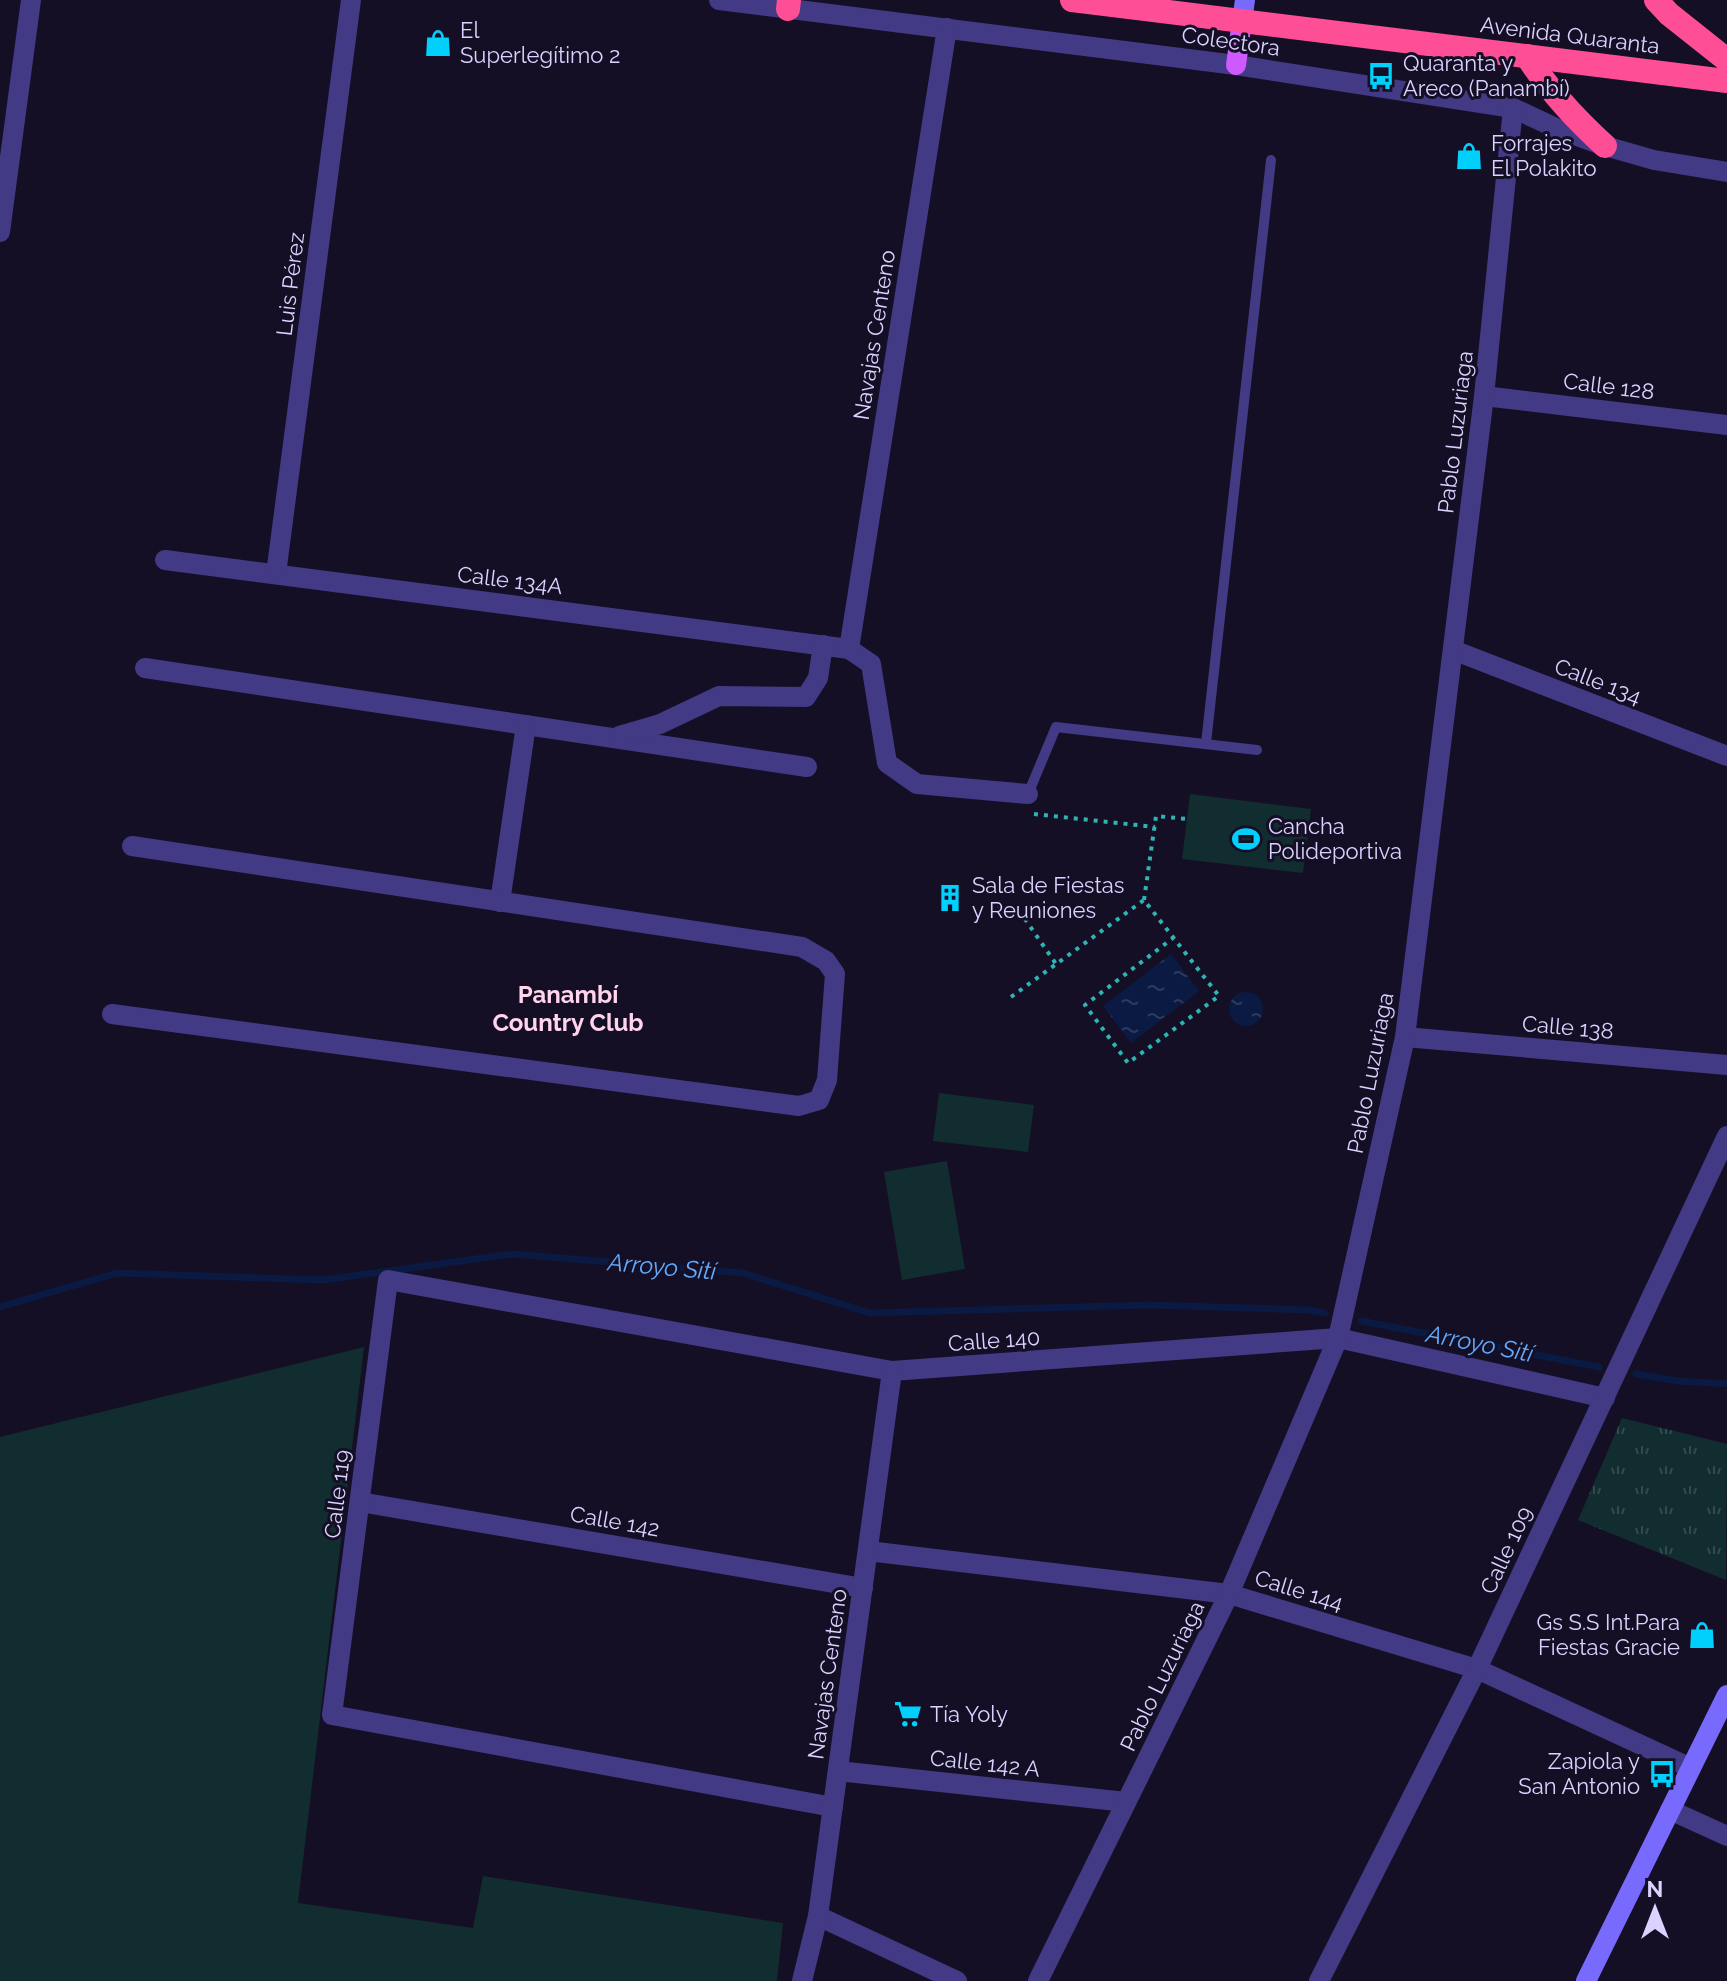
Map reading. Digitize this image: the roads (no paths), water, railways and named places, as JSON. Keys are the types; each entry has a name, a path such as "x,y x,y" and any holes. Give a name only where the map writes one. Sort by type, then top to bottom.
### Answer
{"highway":[{"name":"Avenida Quaranta","path":"1072,0 1243,11 1527,56 1727,81"},
{"path":"1656,0 1727,60"},
{"path":"1527,56 1549,90 1575,120 1605,146"}],"main road":[{"path":"1236,65 1243,11"},
{"path":"1586,1981 1727,1695"}],"street":[{"path":"0,232 31,0"},
{"name":"Luis Pérez","path":"276,574 351,0"},
{"name":"Colectora","path":"719,0 788,4 1236,65 1513,108 1605,146 1654,160 1727,172"},
{"name":"Navajas Centeno","path":"849,649 947,28"},
{"name":"Pablo Luzuriaga","path":"1038,1981 1229,1594 1338,1338 1405,1037 1484,396 1513,108"},
{"name":"Calle 128","path":"1484,396 1727,425"},
{"name":"Calle 134A","path":"165,560 849,649"},
{"path":"611,738 660,724 719,696 806,697 818,678 823,645"},
{"path":"849,649 871,664 887,763 917,784 1028,794"},
{"name":"Calle 134","path":"1453,650 1727,756"},
{"path":"145,668 807,767"},
{"path":"500,902 526,725"},
{"path":"112,1014 799,1106 819,1100 827,1080 835,974 826,961 802,947 132,846"},
{"name":"Calle 138","path":"1405,1037 1727,1065"},
{"name":"Calle 109","path":"1319,1981 1477,1669 1727,1136"},
{"name":"Calle 140","path":"388,1280 892,1371 1338,1338 1605,1398"},
{"name":"Calle 119","path":"388,1280 332,1715 833,1807"},
{"name":"Navajas Centeno","path":"802,1981 818,1916 892,1371"},
{"name":"Calle 142","path":"360,1502 863,1588"},
{"name":"Calle 144","path":"868,1551 1229,1594 1477,1669 1691,1768"},
{"name":"Calle 142 A","path":"838,1771 1126,1802"},
{"path":"1670,1810 1727,1836"},
{"path":"818,1916 957,1981"}],"lane":[{"path":"1206,743 1271,160"},
{"path":"1028,794 1056,727 1257,750"}],"water":[{"path":"1171,954 1199,991 1131,1043 1103,1006"},
{"path":"1246,992 1258,997 1263,1009 1258,1021 1246,1026 1234,1021 1229,1009 1234,997"}],"waterway":[{"name":"Arroyo Sití","path":"0,1307 117,1273 323,1280 512,1254 743,1273 870,1313 1150,1305 1325,1313"},
{"name":"Arroyo Sití","path":"1361,1321 1599,1367"},
{"name":"Arroyo Sití","path":"1636,1374 1727,1384"}],"place":[{"name":"El Superlegítimo 2","path":"438,43"},
{"name":"Quaranta y Areco (Panambí)","path":"1381,76"},
{"name":"Forrajes El Polakito","path":"1469,156"},
{"name":"Cancha Polideportiva","path":"1246,839"},
{"name":"Sala de Fiestas y Reuniones","path":"950,898"},
{"name":"Gs S.S Int.Para Fiestas Gracie","path":"1702,1635"},
{"name":"Tía Yoly","path":"908,1714"},
{"name":"Zapiola y San Antonio","path":"1662,1774"}],"district":[{"name":"Panambí Country Club","path":"568,1009"}]}
